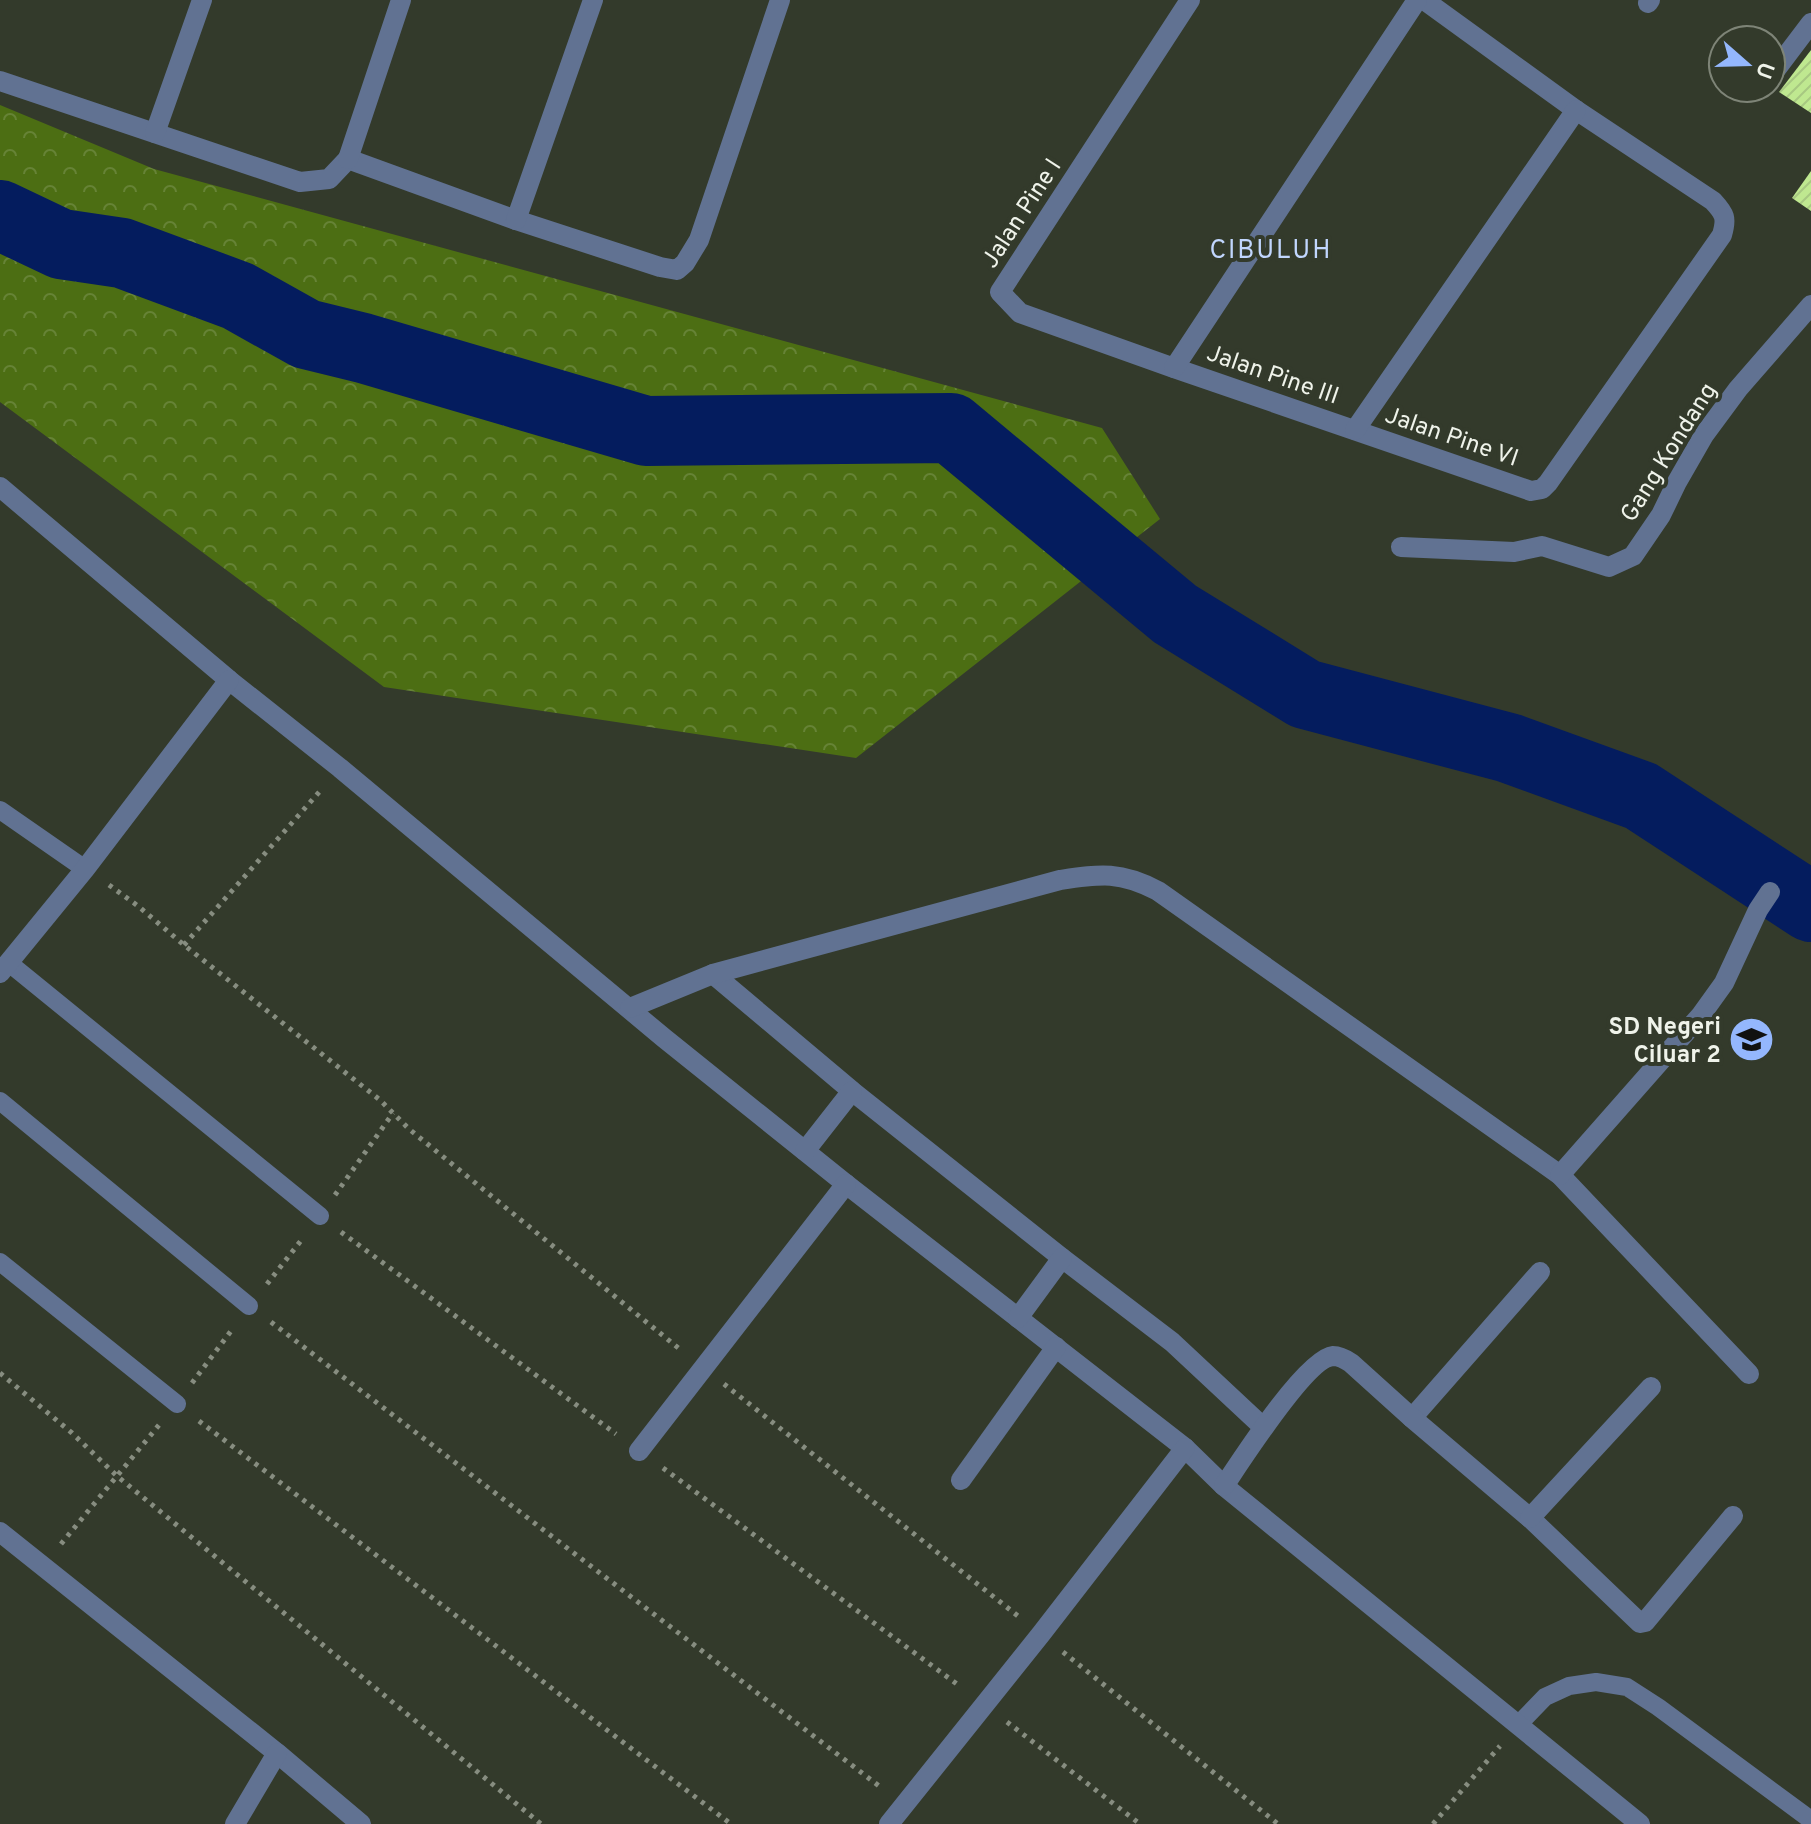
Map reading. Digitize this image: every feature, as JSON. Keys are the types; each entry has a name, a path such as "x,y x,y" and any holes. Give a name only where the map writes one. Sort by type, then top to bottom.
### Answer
{"street":[{"path":"155,133 202,0"},
{"path":"0,81 300,182 329,179 348,159 401,0"},
{"path":"516,220 593,0"},
{"path":"348,159 516,220 677,270 699,240 780,0"},
{"name":"Jalan Pine I","path":"1174,368 1020,313 1000,292 1190,0"},
{"path":"1174,368 1417,0"},
{"path":"1355,430 1576,110 1424,0"},
{"path":"1787,55 1811,23"},
{"name":"Jalan Pine VI","path":"1355,430 1531,491 1542,489 1722,235 1726,221 1713,201 1576,110"},
{"name":"Gang Kondang","path":"1401,547 1514,552 1542,546 1609,567 1633,556 1661,515 1704,435 1738,389 1811,305"},
{"name":"Jalan Pine III","path":"1174,368 1355,430"},
{"path":"0,487 664,1038 1185,1448 1224,1486 1640,1824"},
{"path":"4,968 85,869 229,680"},
{"path":"630,1008 713,974 1060,880 1102,874 1136,879 1158,891 1560,1175 1749,1374"},
{"path":"1560,1175 1701,1015 1724,983 1758,910 1770,892"},
{"path":"713,974 852,1091 1172,1342 1263,1427"},
{"path":"805,1151 852,1091"},
{"path":"639,1451 846,1184"},
{"path":"1018,1318 1062,1258"},
{"path":"1412,1418 1540,1272"},
{"path":"961,1480 1056,1347"},
{"path":"1224,1486 1263,1427 1313,1368 1333,1356 1351,1363 1530,1518 1640,1623 1645,1622 1733,1516"},
{"path":"1530,1518 1651,1387"},
{"path":"889,1824 1185,1448"},
{"path":"0,1532 277,1753 360,1824"},
{"path":"235,1824 277,1753"}],"lane":[{"path":"0,810 85,869"},
{"path":"4,968 320,1216"},
{"path":"0,1101 249,1306"},
{"path":"0,1262 177,1404"},
{"path":"1518,1725 1545,1697 1569,1686 1596,1682 1627,1687 1811,1820"}],"path":[{"path":"184,945 340,768"},
{"path":"43,1567 177,1404 320,1216 393,1113"},
{"path":"320,1216 984,1705 1140,1824"},
{"path":"249,1306 904,1805"},
{"path":"0,1373 72,1433 117,1476 541,1824"},
{"path":"177,1404 731,1824"},
{"path":"1433,1824 1518,1725"}],"green space":[{"path":"0,105 154,169 1102,428 1160,519 856,758 384,687 0,402"}],"building":[{"path":"1811,50 1811,113 1787,97 1787,82"},
{"path":"1811,171 1811,211 1792,198"}],"waterway":[{"path":"0,215 61,244 122,253 238,296 306,334 646,431 951,428 1175,614 1305,694 1509,748 1641,796 1811,907"}],"place":[{"name":"SD Negeri Ciluar 2","path":"1752,1040"}],"district":[{"name":"CIBULUH","path":"1271,249"}]}
